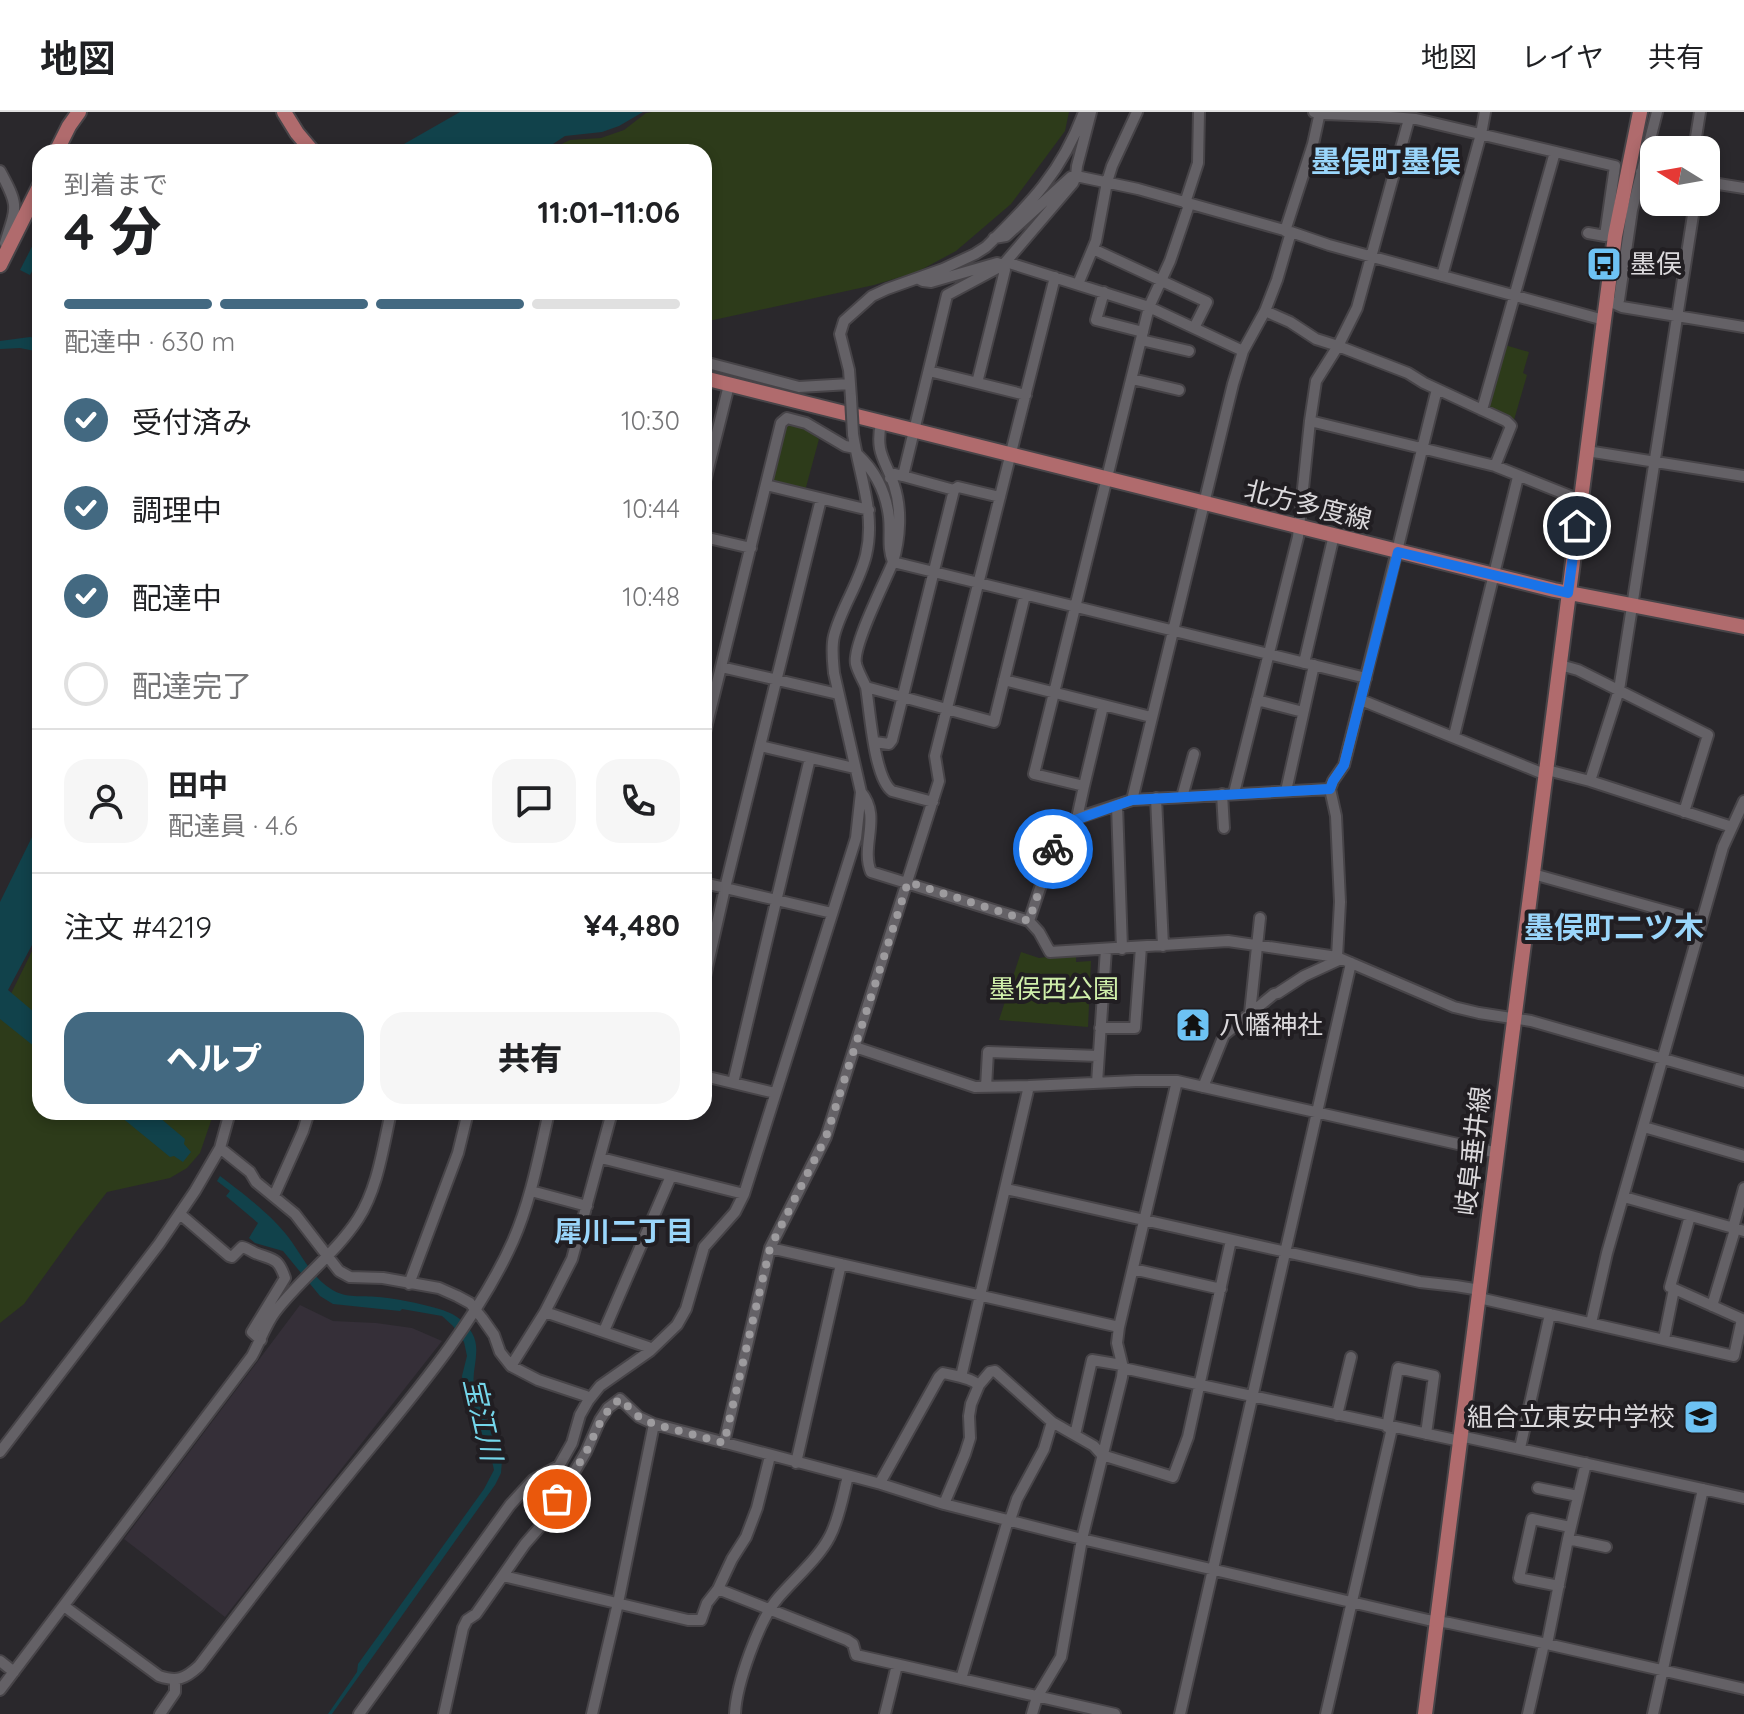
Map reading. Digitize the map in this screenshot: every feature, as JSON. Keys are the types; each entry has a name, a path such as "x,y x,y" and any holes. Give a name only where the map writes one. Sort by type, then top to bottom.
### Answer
{"main road":[{"path":"60,144 79,112"},
{"path":"284,112 306,144"},
{"path":"1568,593 1604,320 1611,303 1615,236 1640,112"},
{"path":"0,265 32,201"},
{"name":"北方多度線","path":"712,380 1495,576 1744,627"},
{"name":"岐阜垂井線","path":"1425,1714 1568,593"}],"street":[{"path":"1084,112 1065,154 1043,188 986,247 965,259 872,296 844,321 840,334 850,384 853,434 869,510 869,531 866,556 834,636 832,653 854,768 861,792 871,810 871,872 1029,921 1050,952 1228,941 1343,960 1454,1007 1531,1021 1744,1082"},
{"path":"903,476 947,295 1004,264 1063,195 1076,176 1091,112"},
{"path":"1078,284 1096,241 1112,166 1137,112"},
{"path":"1084,786 1034,774 1149,307 1170,261 1198,163 1199,112"},
{"path":"1132,800 1233,384 1243,351 1265,311 1277,280 1313,144 1318,112 1394,114 1615,166 1605,236 1588,233"},
{"path":"1442,276 1485,112"},
{"path":"1651,136 1657,112"},
{"path":"1696,136 1700,112"},
{"path":"1234,793 1300,527 1310,421 1318,376 1338,346 1357,308 1409,119"},
{"path":"1482,410 1555,152"},
{"path":"0,171 13,195 16,210 0,258"},
{"path":"994,238 1006,236 1071,177 1076,176 1604,320"},
{"path":"1611,303 1619,300 1640,176"},
{"path":"1720,184 1744,188"},
{"path":"1590,781 1619,690 1693,216"},
{"path":"1093,249 1207,302 1194,328"},
{"path":"917,278 931,282 987,265 1004,264 1149,307 1243,351"},
{"path":"977,383 1002,286 1004,264"},
{"path":"724,1443 770,1248 826,1137 939,781 935,756 1055,277"},
{"path":"1104,292 1096,320 1189,351"},
{"path":"1611,303 1744,327"},
{"path":"1265,311 1316,339 1408,373 1506,421 1511,426 1495,466"},
{"path":"712,364 799,387 850,384"},
{"path":"929,371 1026,395"},
{"path":"1132,379 1179,390"},
{"path":"712,453 729,385"},
{"path":"1180,1714 1317,1114 1343,960 1336,816 1330,789 1344,765 1437,389"},
{"path":"712,704 781,423 787,418 806,423 856,451 867,463 885,498 889,550 893,562"},
{"path":"1310,421 1495,466 1580,500"},
{"path":"881,423 880,457 895,486 898,546 860,638 856,663 866,687 878,765 887,788 933,802"},
{"path":"1587,451 1744,476"},
{"path":"890,478 894,474 954,490 958,487 1000,497"},
{"path":"1454,736 1518,477"},
{"path":"766,485 869,510"},
{"path":"875,742 889,744 892,740 954,490"},
{"path":"712,946 821,499"},
{"path":"1286,791 1334,535"},
{"path":"712,539 751,548"},
{"path":"893,562 1366,678"},
{"path":"866,687 994,722 1025,595"},
{"path":"1560,665 1578,670 1708,735 1684,812"},
{"path":"721,667 838,694"},
{"path":"1004,680 1151,717"},
{"path":"1257,700 1303,712"},
{"path":"1361,700 1527,767 1590,781 1732,827"},
{"path":"1077,818 1103,706"},
{"path":"760,746 854,768"},
{"path":"1182,797 1194,754"},
{"path":"733,1083 810,758"},
{"path":"1029,921 1061,825 1132,800 1330,789"},
{"path":"359,1714 510,1505 533,1480 559,1466 568,1452 580,1415 600,1386 650,1351 677,1325 686,1309 704,1247 735,1212 744,1194 856,838 861,792"},
{"path":"1222,794 1224,828"},
{"path":"1156,798 1163,946"},
{"path":"1591,1323 1607,1253 1723,847 1744,801"},
{"path":"1117,805 1122,949"},
{"path":"1533,874 1702,921"},
{"path":"712,885 832,913"},
{"path":"1250,1013 1260,918"},
{"path":"1100,1028 1135,1028 1141,947"},
{"path":"1097,1083 1106,949"},
{"path":"1203,1087 1224,1035 1274,994 1304,976 1343,960"},
{"path":"855,1047 975,1087 1177,1081 1498,1153"},
{"path":"986,1087 988,1052 1098,1056"},
{"path":"712,1078 775,1093"},
{"path":"1032,1714 1037,1697 1061,1657 1082,1539 1122,1367 1117,1343 1119,1327 1177,1081"},
{"path":"961,1377 1029,1086"},
{"path":"0,1452 180,1214 206,1176 208,1166 220,1148 228,1120"},
{"path":"274,1196 306,1120"},
{"path":"0,1690 244,1368 274,1313 325,1260 359,1218 377,1170 389,1120"},
{"path":"409,1284 458,1153 466,1120"},
{"path":"64,1606 159,1676 175,1679 189,1675 199,1666 287,1549 404,1406 473,1314 515,1238 531,1191 547,1120"},
{"path":"511,1366 562,1283 572,1259 610,1120"},
{"path":"1644,1127 1744,1156"},
{"path":"220,1148 295,1214 325,1260 339,1271 350,1277 383,1278 439,1288 457,1296 470,1303 473,1314 494,1335 500,1352 511,1366 538,1380 586,1396 588,1401"},
{"path":"601,1158 744,1194"},
{"path":"604,1331 671,1176"},
{"path":"1712,1306 1734,1233 1738,1230 1744,1188"},
{"path":"1006,1189 1420,1282 1456,1286 1550,1314 1739,1357 1743,1320 1670,1287 1690,1216"},
{"path":"531,1191 587,1206"},
{"path":"1624,1197 1738,1230"},
{"path":"180,1214 229,1256 235,1256 242,1247 247,1248 272,1257 282,1269 283,1284 252,1332 261,1340"},
{"path":"944,1504 970,1438 971,1404 979,1385 990,1372 995,1371 1052,1422 1094,1446 1102,1455 1173,1477 1188,1437 1231,1240"},
{"path":"770,1248 1119,1327"},
{"path":"796,1463 841,1264"},
{"path":"1133,1269 1221,1289"},
{"path":"1664,1339 1674,1289"},
{"path":"545,1312 648,1347 650,1351"},
{"path":"1520,1448 1550,1314"},
{"path":"1337,1415 1351,1357"},
{"path":"1075,1435 1092,1360 1389,1427 1520,1448 1744,1498"},
{"path":"1326,1714 1389,1427 1398,1368 1434,1376 1426,1434"},
{"path":"881,1484 939,1377 943,1373 979,1385"},
{"path":"444,1714 467,1620 476,1614 525,1544 546,1520 586,1452 600,1420 608,1408 620,1399 639,1417 654,1424 881,1484 944,1504 1351,1602 1744,1689"},
{"path":"961,1679 1009,1520 1044,1449 1052,1422"},
{"path":"592,1714 654,1424"},
{"path":"503,1576 688,1620 701,1620 707,1603 746,1537 770,1456"},
{"path":"1528,1714 1586,1463"},
{"path":"735,1714 736,1698 755,1641 775,1601 830,1536 848,1476"},
{"path":"1538,1488 1578,1496"},
{"path":"1653,1714 1703,1489"},
{"path":"1559,1586 1519,1578 1532,1519 1606,1547"},
{"path":"718,1589 847,1640 853,1644 856,1655 1115,1714"},
{"path":"0,1661 14,1672"},
{"path":"885,1714 897,1665"},
{"path":"160,1714 175,1692 175,1679"}],"shaded area":[{"path":"300,1305 333,1321 412,1328 442,1341 225,1617 124,1539"}],"green space":[{"path":"1069,112 1065,131 1011,204 956,251 917,272 874,285 712,320 712,144 562,144 570,140 601,138 624,130 646,113"},
{"path":"1505,345 1529,352 1523,373 1527,375 1514,420 1491,409 1488,404"},
{"path":"784,423 803,427 819,439 805,491 770,483"},
{"path":"32,951 32,1120 211,1120 200,1153 187,1168 170,1178 107,1192 24,1304 0,1323 0,1016"},
{"name":"墨俣西公園","path":"1021,952 1039,958 1076,953 1076,962 1091,961 1088,1027 999,1020"}],"water":[{"path":"460,112 643,112 619,126 602,132 565,136 553,144 404,144"},
{"path":"32,247 32,271 30,275 20,270"},
{"path":"32,337 32,350 0,349 0,341"},
{"path":"32,837 32,945 8,990 32,1010 32,1045 0,1019 0,902"},
{"path":"125,1120 162,1120 185,1139 184,1144 191,1152 183,1162 170,1157"},
{"name":"宝江川","path":"220,1176 279,1226 311,1270 331,1289 348,1295 425,1305 453,1314 465,1324 476,1346 474,1387 502,1460 501,1473 495,1485 332,1714 328,1714 357,1672 358,1664 484,1489 494,1470 463,1384 467,1356 464,1342 453,1326 442,1316 402,1309 333,1304 320,1296 283,1251 255,1243 249,1238 258,1223 226,1196 230,1191 217,1181"}],"way so far":[{"path":"557,1499 586,1452 600,1420 608,1408 620,1399 639,1417 654,1424 724,1443 770,1248 826,1137 908,882 1029,921 1053,849"}],"place":[{"name":"墨俣","path":"1604,264"},
{"name":"八幡神社","path":"1193,1025"},
{"name":"組合立東安中学校","path":"1701,1417"}],"district":[{"name":"墨俣町墨俣","path":"1386,162"},
{"name":"墨俣町二ツ木","path":"1614,928"},
{"name":"犀川二丁目","path":"624,1231"}],"route":[{"path":"1053,849 1061,825 1132,800 1330,789 1344,765 1398,552 1568,593 1577,526"}]}
